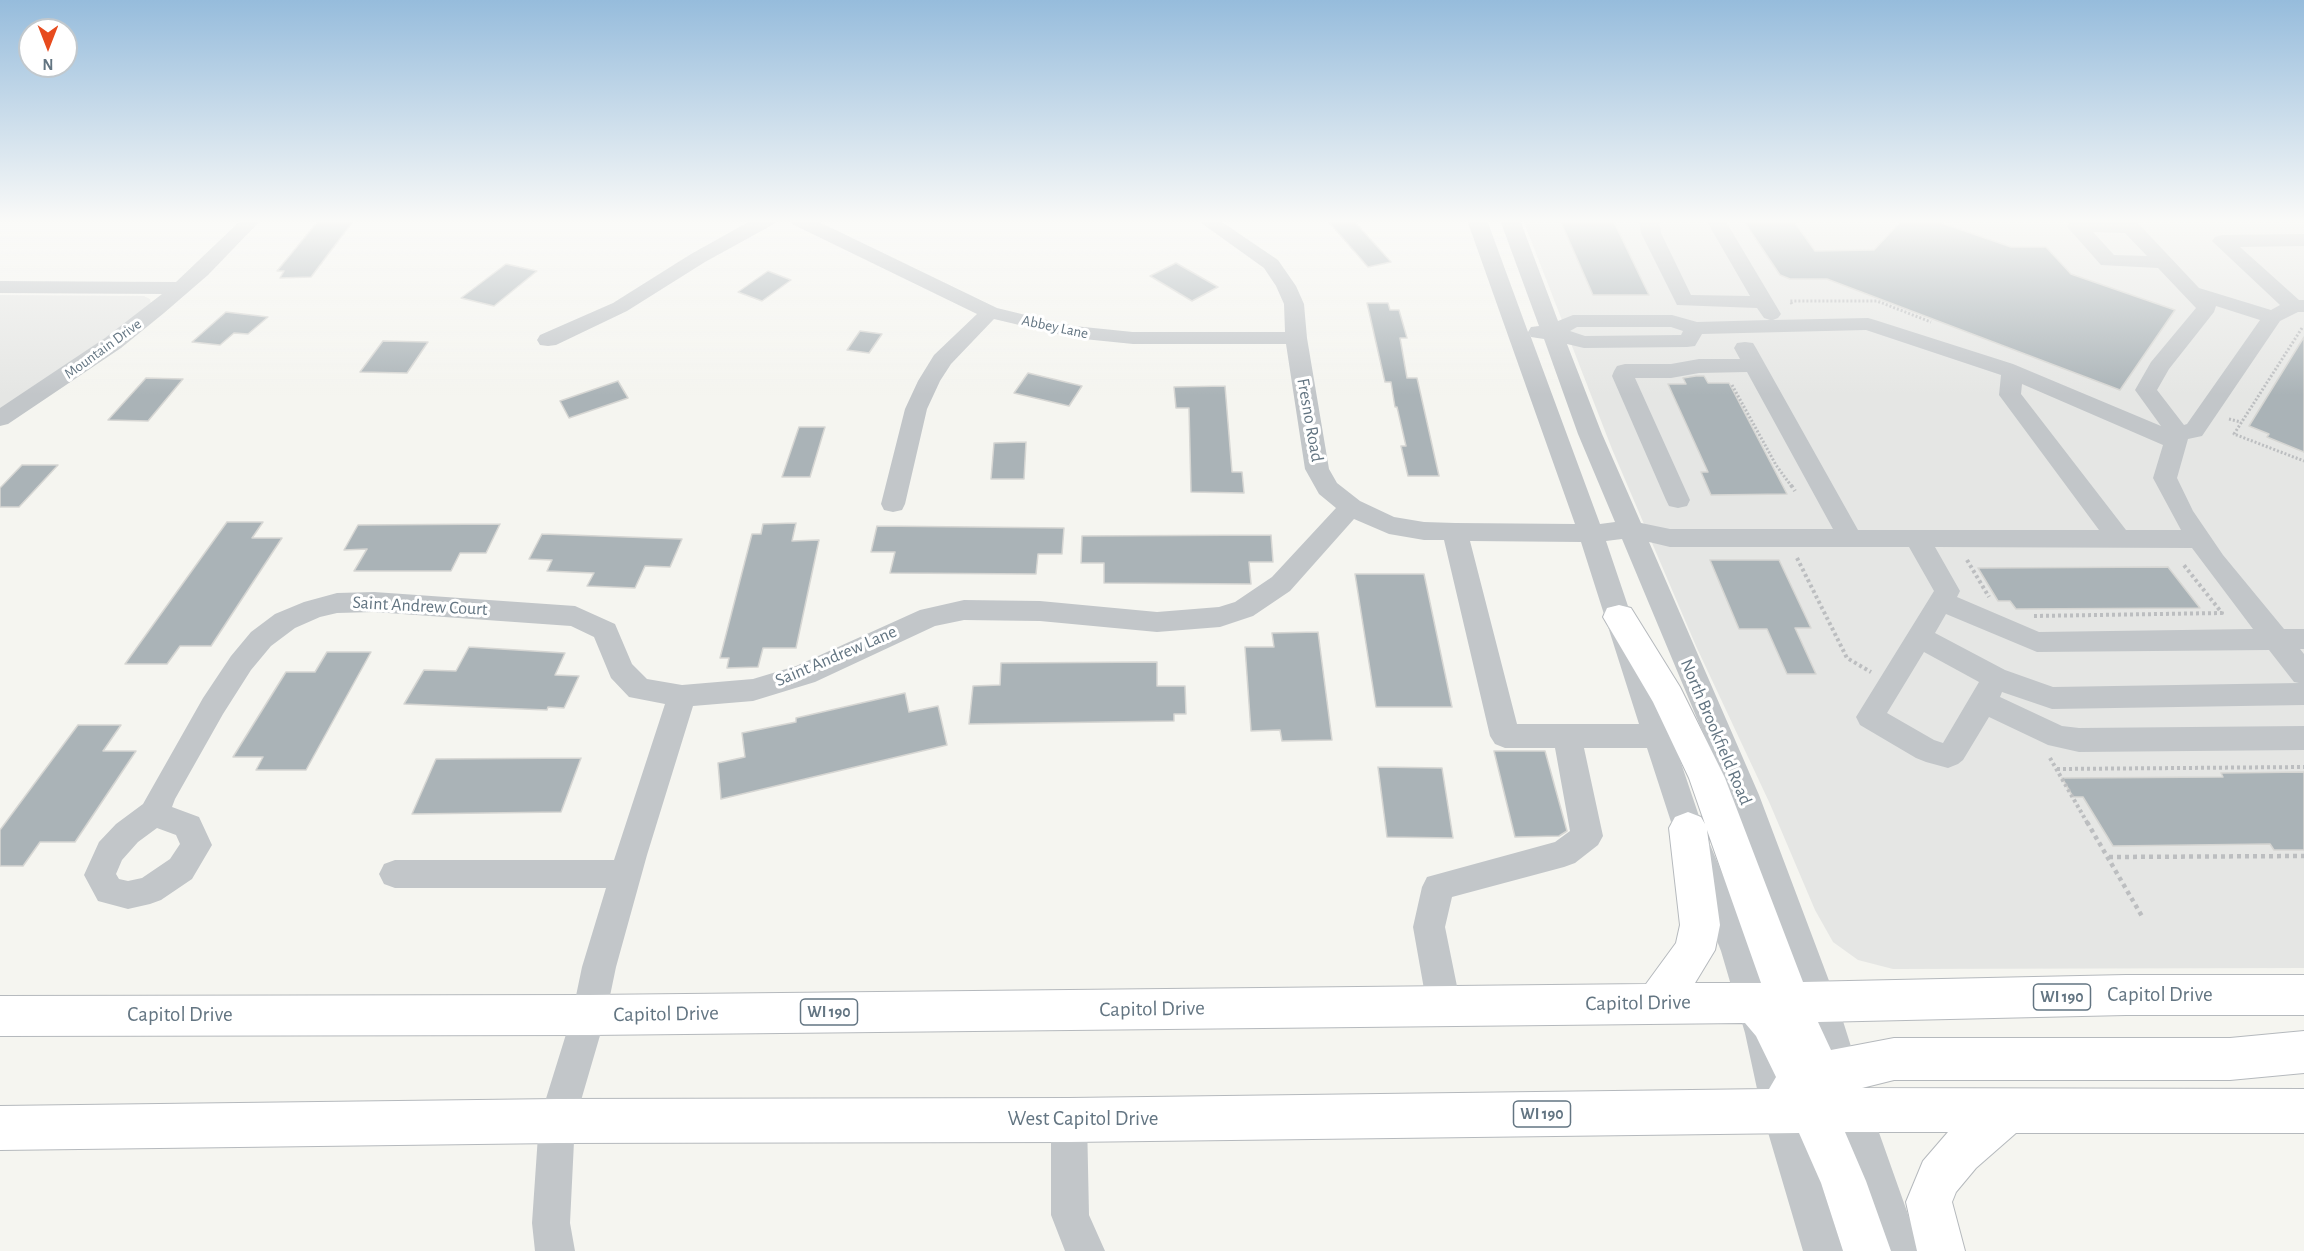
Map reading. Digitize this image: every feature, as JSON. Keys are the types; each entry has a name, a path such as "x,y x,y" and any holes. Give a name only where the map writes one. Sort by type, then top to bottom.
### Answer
{"main road":[{"path":"1619,617 1668,697 1707,778 1788,1002 1771,1022 1817,1093 1867,1251"},
{"path":"1658,1002 1695,950 1700,925 1688,828"},
{"name":"Capitol Drive","path":"0,1016 589,1015 2304,994"},
{"path":"1817,1093 1894,1059 2230,1059 2304,1052"},
{"name":"WI 190","path":"1817,1093 2008,1110 2304,1111"},
{"name":"West Capitol Drive","path":"557,1121 1069,1120 1304,1116 1817,1093"},
{"path":"1941,1251 1929,1202 1939,1177 1960,1152 2008,1110"},
{"name":"WI 190","path":"0,1128 557,1121"}],"street":[{"name":"Mountain Drive","path":"0,419 113,344 190,278"},
{"path":"548,340 620,307 666,278"},
{"name":"Abbey Lane","path":"920,278 990,312 1105,337 1296,338"},
{"name":"Fresno Road","path":"1281,278 1294,304 1296,338 1317,469 1329,488 1351,507 1389,525 1424,531 1455,532 1591,533 1631,530 1670,538 2199,539"},
{"name":"North Brookfield Road","path":"1498,278 1591,533 1688,828 1737,951 1788,1002"},
{"name":"North Brookfield Road","path":"1532,278 1590,434 1744,795 1788,1002 1817,1093 1901,1251"},
{"path":"1673,278 1684,302 1765,302"},
{"path":"1751,278 1777,326"},
{"path":"2179,278 2206,308 2159,367 2146,390 2177,437 2165,478 2182,513 2214,561 2304,674"},
{"path":"1517,332 1552,333 1584,342 1687,341 1696,328 1868,324 2012,372 2177,437 2194,431 2273,317 2299,306 2266,278"},
{"path":"0,287 180,288"},
{"path":"2192,292 2273,317"},
{"path":"893,504 916,409 929,381 942,360 990,312"},
{"path":"1733,327 1851,539"},
{"path":"1678,500 1623,376 1625,371 1671,371 1699,366 1754,365"},
{"path":"2012,372 2010,394 2119,539"},
{"name":"Saint Andrew Lane","path":"682,696 753,690 805,674 929,617 964,610 1040,611 1158,622 1220,617 1244,609 1281,584 1351,507"},
{"path":"1455,532 1505,736 1658,736"},
{"path":"1917,539 1947,591 1870,717 1938,755 1948,756 1953,752 1989,690"},
{"path":"1941,601 2037,642 2304,639"},
{"name":"Saint Andrew Court","path":"154,813 213,706 241,663 261,639 285,621 313,609 337,603 374,602 575,615 605,631 621,670 639,689 682,696"},
{"path":"1919,637 2032,726 2058,737 2079,740 2304,738"},
{"path":"1989,690 2052,698 2304,694"},
{"path":"555,1251 551,1223 557,1121 589,1015 599,967 626,874 682,696"},
{"path":"1444,1006 1429,927 1438,887 1564,853 1587,836 1567,736"},
{"path":"395,874 626,874"},
{"name":"North Brookfield Road","path":"1817,1093 1823,1251"},
{"path":"1069,1120 1070,1215 1085,1251"}],"path":[{"path":"2302,328 2234,434 2304,461"},
{"path":"1721,365 1776,465 1798,496"},
{"path":"1963,553 1989,598"},
{"path":"1795,554 1847,658 1891,683"},
{"path":"2024,616 2222,613 2183,564"},
{"path":"2032,726 2143,918"},
{"path":"2057,769 2304,767"},
{"path":"2108,857 2304,856"}],"shaded area":[{"path":"1546,278 2304,278 2304,968 1893,969 1858,960 1833,942 1815,910 1770,804 1696,646 1612,449"},
{"path":"0,295 144,296 150,299 151,303 149,307 0,413"}],"building":[{"path":"487,278 528,278 494,306 461,298"},
{"path":"757,278 791,280 762,301 738,292"},
{"path":"1154,278 1203,278 1218,287 1192,301"},
{"path":"1586,278 1641,278 1649,295 1593,295"},
{"path":"2084,278 2175,310 2120,390 1827,279 1790,279"},
{"path":"1367,303 1388,303 1390,310 1399,310 1407,338 1400,338 1407,378 1417,378 1439,476 1408,476 1401,446 1406,446 1397,407 1395,407 1391,382 1385,382"},
{"path":"226,312 268,317 248,334 234,333 220,345 192,342"},
{"path":"860,331 882,334 869,353 847,350"},
{"path":"2304,337 2304,452 2267,437 2269,434 2249,426"},
{"path":"383,341 428,342 407,373 360,372"},
{"path":"1028,373 1082,386 1069,406 1014,393"},
{"path":"1704,376 1708,383 1729,383 1787,494 1711,495 1701,472 1708,472 1668,384 1686,384 1683,378"},
{"path":"146,378 183,379 148,421 108,420"},
{"path":"618,381 628,398 569,418 560,401"},
{"path":"1225,386 1232,472 1242,472 1244,493 1191,492 1189,408 1176,408 1174,387"},
{"path":"799,427 825,427 810,477 782,477"},
{"path":"1026,442 1024,479 991,479 994,443"},
{"path":"22,465 58,465 19,507 0,507 0,488"},
{"path":"227,522 263,522 252,538 282,538 211,646 180,646 167,664 125,664"},
{"path":"796,523 792,541 819,540 796,648 763,648 758,667 727,668 729,658 720,658 752,534 761,534 763,524"},
{"path":"500,524 486,553 460,553 451,571 354,571 367,549 344,550 358,525"},
{"path":"877,526 1064,528 1062,554 1038,554 1036,574 890,573 895,552 871,552"},
{"path":"542,534 682,539 670,567 645,566 635,588 587,586 594,573 547,571 552,560 529,559"},
{"path":"1271,535 1273,562 1249,562 1251,584 1104,583 1104,563 1081,563 1082,536"},
{"path":"1710,560 1779,560 1811,628 1795,628 1816,674 1787,674 1767,629 1739,629"},
{"path":"2168,567 2200,608 2016,609 2010,601 1998,601 1978,568"},
{"path":"1355,574 1424,574 1452,707 1376,707"},
{"path":"1318,632 1332,740 1282,741 1280,730 1251,731 1245,647 1274,647 1272,633"},
{"path":"469,647 565,653 555,675 579,676 564,708 548,707 547,710 404,704 424,670 456,671"},
{"path":"327,652 371,652 306,770 256,770 263,757 233,757 286,672 315,672"},
{"path":"1157,662 1157,686 1185,686 1186,714 1174,714 1174,721 969,724 973,686 1000,685 1001,663"},
{"path":"905,693 909,712 938,706 947,745 721,799 718,763 745,757 742,733 796,722 796,718"},
{"path":"78,725 121,725 103,751 136,751 75,842 40,842 23,866 0,866 0,830"},
{"path":"1494,751 1545,751 1567,831 1559,836 1515,837"},
{"path":"581,758 561,812 412,814 436,759"},
{"path":"1378,767 1442,768 1453,838 1387,837"},
{"path":"2304,772 2304,850 2274,850 2270,844 2113,846 2083,797 2073,797 2062,778 2223,777 2221,773"}]}
